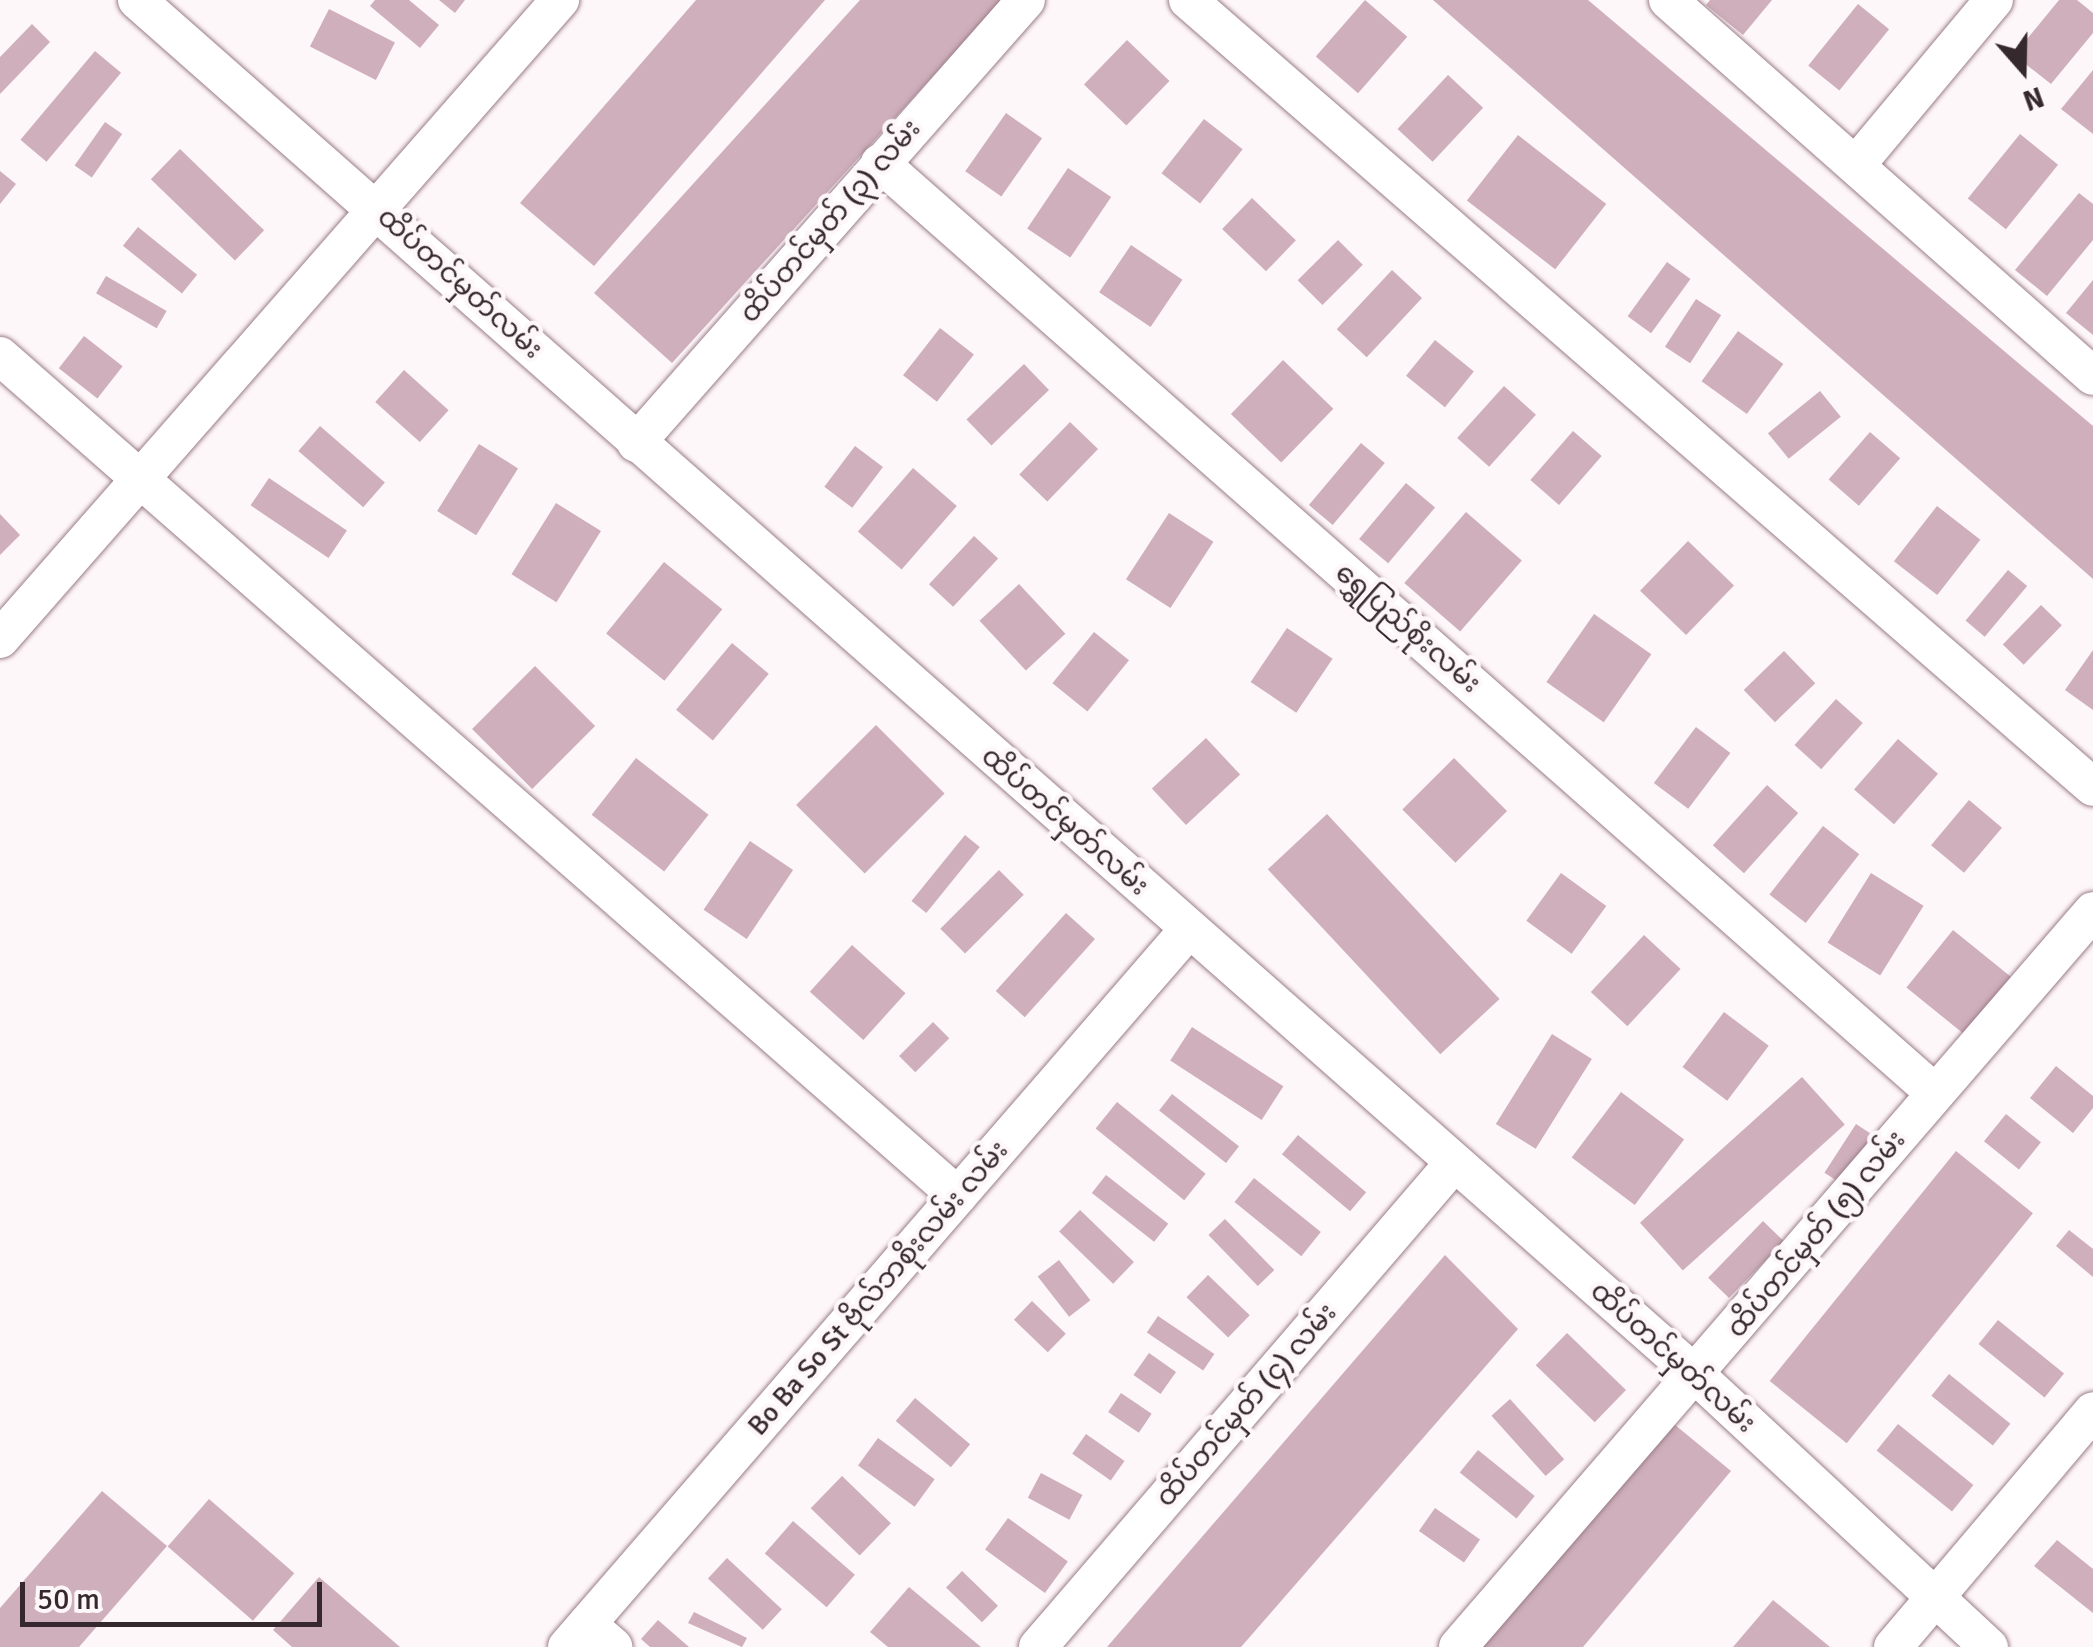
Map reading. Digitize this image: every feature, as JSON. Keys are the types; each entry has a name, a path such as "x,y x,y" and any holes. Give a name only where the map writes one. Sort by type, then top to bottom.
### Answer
{"street":[{"name":"ထိပ်တင်မှတ်လမ်း","path":"137,0 380,210 636,444 1696,1375 1990,1647"},
{"path":"0,639 380,210 560,0"},
{"name":"ထိပ်တင်မှတ် (၃) လမ်း","path":"636,444 1026,0"},
{"path":"1188,0 2093,787"},
{"path":"1668,0 2093,376"},
{"path":"1856,165 1994,0"},
{"name":"ရွှေပြည်စိုးလမ်း","path":"880,163 1935,1092"},
{"path":"0,356 138,481 958,1196"},
{"name":"ထိပ်တင်မှတ် (၅) လမ်း","path":"1458,1647 2093,910"},
{"name":"Bo Ba So St ဗိုလ်ဘစိုးလမ်း လမ်း","path":"589,1639 958,1196 1188,929"},
{"name":"ထိပ်တင်မှတ် (၄) လမ်း","path":"1038,1647 1454,1163"},
{"path":"1893,1647 2093,1411"}],"building":[{"path":"375,0 409,0 439,25 420,48 370,6"},
{"path":"439,0 465,0 455,13"},
{"path":"696,0 825,0 594,266 520,203"},
{"path":"860,0 1002,0 672,363 594,293"},
{"path":"1365,0 1407,37 1358,93 1316,57"},
{"path":"1433,0 1588,0 2093,426 2093,579"},
{"path":"1710,0 1772,0 1743,35 1706,5"},
{"path":"2059,0 2077,0 2093,13 2093,33 2051,84 2014,55"},
{"path":"1858,4 1889,29 1839,91 1808,65"},
{"path":"329,9 395,43 376,80 310,46"},
{"path":"32,24 50,42 0,94 0,57"},
{"path":"1127,40 1169,81 1126,126 1084,85"},
{"path":"95,51 121,73 46,162 20,140"},
{"path":"2093,70 2093,134 2061,109"},
{"path":"1448,75 1483,108 1433,162 1398,129"},
{"path":"1006,113 1042,138 1001,196 965,171"},
{"path":"1204,119 1243,149 1200,204 1162,173"},
{"path":"105,122 122,134 92,177 75,165"},
{"path":"2020,134 2058,165 2006,229 1968,199"},
{"path":"1518,135 1606,204 1555,269 1467,200"},
{"path":"180,149 264,230 235,260 151,179"},
{"path":"1068,168 1111,197 1070,258 1027,229"},
{"path":"0,171 16,184 0,204"},
{"path":"2079,193 2093,204 2093,240 2047,296 2015,270"},
{"path":"1252,198 1296,240 1266,271 1222,229"},
{"path":"138,227 197,275 182,293 123,246"},
{"path":"1338,240 1363,265 1322,305 1298,280"},
{"path":"1131,245 1182,280 1151,327 1099,292"},
{"path":"1667,262 1690,279 1651,333 1628,316"},
{"path":"1392,270 1422,298 1367,357 1337,329"},
{"path":"106,276 167,311 157,328 96,293"},
{"path":"2093,280 2093,335 2066,313"},
{"path":"1696,299 1721,315 1690,363 1665,347"},
{"path":"940,328 974,354 937,402 903,375"},
{"path":"1738,331 1783,364 1747,414 1702,381"},
{"path":"84,336 123,366 97,398 59,368"},
{"path":"1435,340 1474,371 1445,407 1406,376"},
{"path":"1283,360 1333,409 1281,463 1231,414"},
{"path":"1024,364 1049,390 991,445 966,420"},
{"path":"404,370 449,410 420,442 375,402"},
{"path":"1504,386 1536,415 1489,467 1457,438"},
{"path":"1820,391 1841,417 1789,459 1768,433"},
{"path":"1070,422 1098,449 1047,502 1019,475"},
{"path":"320,426 385,482 363,507 298,451"},
{"path":"1573,431 1602,456 1559,505 1530,480"},
{"path":"1870,432 1900,458 1859,506 1829,480"},
{"path":"1361,443 1385,463 1333,525 1309,505"},
{"path":"479,444 518,468 476,535 437,511"},
{"path":"855,446 883,467 852,508 824,487"},
{"path":"913,468 957,506 902,569 858,531"},
{"path":"269,478 347,531 328,558 251,505"},
{"path":"1406,483 1435,507 1388,563 1359,539"},
{"path":"556,503 601,531 556,602 511,574"},
{"path":"1937,506 1980,540 1937,595 1894,561"},
{"path":"1466,512 1522,561 1460,631 1404,583"},
{"path":"1169,513 1213,542 1170,608 1126,579"},
{"path":"0,514 20,535 0,555"},
{"path":"974,536 998,559 953,607 929,584"},
{"path":"1688,541 1734,585 1686,635 1640,591"},
{"path":"664,562 722,609 664,681 606,633"},
{"path":"2008,570 2027,586 1985,637 1966,621"},
{"path":"1019,584 1065,634 1026,671 980,621"},
{"path":"2041,605 2062,625 2024,665 2003,645"},
{"path":"1594,614 1651,654 1604,722 1546,682"},
{"path":"1287,628 1333,659 1296,713 1251,682"},
{"path":"1094,632 1129,660 1087,712 1052,683"},
{"path":"732,643 769,674 713,740 676,710"},
{"path":"2093,650 2093,710 2065,690"},
{"path":"1784,651 1815,683 1775,722 1744,690"},
{"path":"535,666 595,726 532,789 472,729"},
{"path":"1836,699 1863,723 1821,769 1795,745"},
{"path":"876,725 945,794 865,873 796,805"},
{"path":"1696,727 1730,753 1688,809 1654,783"},
{"path":"1206,738 1240,775 1186,825 1152,788"},
{"path":"1898,739 1938,774 1894,824 1854,790"},
{"path":"636,758 708,815 664,871 592,815"},
{"path":"1454,758 1507,811 1455,863 1402,810"},
{"path":"1767,785 1798,813 1744,873 1713,845"},
{"path":"1969,800 2002,828 1964,873 1931,845"},
{"path":"1327,814 1500,999 1440,1054 1268,869"},
{"path":"1823,826 1859,854 1806,923 1769,895"},
{"path":"965,835 980,847 926,913 912,901"},
{"path":"750,841 793,870 747,939 704,910"},
{"path":"999,870 1024,895 965,953 940,929"},
{"path":"1561,873 1606,906 1572,954 1526,921"},
{"path":"1871,873 1924,906 1880,975 1828,943"},
{"path":"1066,913 1095,939 1025,1017 996,991"},
{"path":"1953,930 2015,980 1969,1038 1906,988"},
{"path":"1644,935 1681,969 1627,1026 1591,992"},
{"path":"852,945 906,993 863,1040 810,992"},
{"path":"1724,1012 1769,1046 1727,1101 1682,1067"},
{"path":"933,1022 949,1038 915,1072 899,1056"},
{"path":"1192,1027 1283,1086 1262,1120 1170,1061"},
{"path":"1552,1034 1592,1059 1536,1149 1496,1124"},
{"path":"2056,1066 2093,1096 2093,1108 2073,1133 2030,1098"},
{"path":"1802,1077 1845,1125 1683,1270 1640,1223"},
{"path":"1621,1092 1684,1140 1635,1205 1572,1157"},
{"path":"1172,1094 1239,1146 1226,1163 1159,1111"},
{"path":"1117,1102 1206,1174 1184,1200 1096,1128"},
{"path":"2006,1114 2041,1142 2019,1170 1984,1141"},
{"path":"1856,1124 1873,1135 1841,1184 1824,1173"},
{"path":"1298,1135 1366,1192 1350,1211 1282,1154"},
{"path":"1956,1151 2033,1213 1847,1443 1770,1381"},
{"path":"1106,1175 1168,1224 1154,1242 1092,1193"},
{"path":"1254,1178 1321,1232 1301,1256 1234,1202"},
{"path":"1080,1210 1134,1262 1113,1284 1059,1232"},
{"path":"1225,1219 1274,1270 1258,1286 1208,1235"},
{"path":"1763,1221 1784,1241 1729,1298 1708,1278"},
{"path":"2069,1230 2093,1249 2093,1277 2056,1246"},
{"path":"1445,1255 1518,1329 1241,1647 1107,1647"},
{"path":"1059,1260 1090,1300 1069,1317 1038,1277"},
{"path":"1208,1275 1250,1315 1228,1338 1186,1297"},
{"path":"1032,1301 1066,1334 1048,1352 1014,1320"},
{"path":"1158,1316 1214,1354 1203,1371 1147,1333"},
{"path":"1998,1320 2064,1373 2045,1398 1978,1344"},
{"path":"1567,1333 1626,1390 1595,1422 1536,1365"},
{"path":"1149,1353 1176,1372 1161,1394 1134,1375"},
{"path":"1949,1374 2010,1424 1993,1445 1931,1396"},
{"path":"1121,1393 1152,1414 1139,1433 1108,1412"},
{"path":"915,1398 970,1444 951,1467 896,1421"},
{"path":"1510,1399 1564,1459 1546,1476 1491,1416"},
{"path":"1663,1415 1731,1471 1583,1647 1468,1647"},
{"path":"1898,1424 1973,1485 1952,1511 1877,1450"},
{"path":"1086,1434 1125,1461 1111,1481 1072,1454"},
{"path":"878,1438 935,1479 915,1507 858,1466"},
{"path":"1478,1450 1535,1496 1516,1518 1460,1473"},
{"path":"1041,1473 1082,1495 1069,1520 1028,1498"},
{"path":"842,1476 891,1523 860,1556 811,1508"},
{"path":"102,1491 167,1546 79,1647 0,1647 0,1608"},
{"path":"209,1499 294,1573 253,1621 168,1547"},
{"path":"1435,1508 1480,1540 1464,1562 1419,1531"},
{"path":"1008,1518 1068,1561 1045,1593 985,1550"},
{"path":"793,1521 855,1575 827,1607 765,1553"},
{"path":"2057,1540 2093,1569 2093,1613 2034,1566"},
{"path":"727,1558 782,1609 763,1630 708,1578"},
{"path":"962,1571 998,1606 982,1622 946,1588"},
{"path":"319,1577 400,1647 292,1647 273,1630"},
{"path":"909,1587 981,1647 888,1647 870,1632"},
{"path":"1773,1600 1830,1647 1733,1647"},
{"path":"694,1612 747,1638 742,1647 688,1623"},
{"path":"658,1620 689,1647 650,1647 641,1639"}]}
